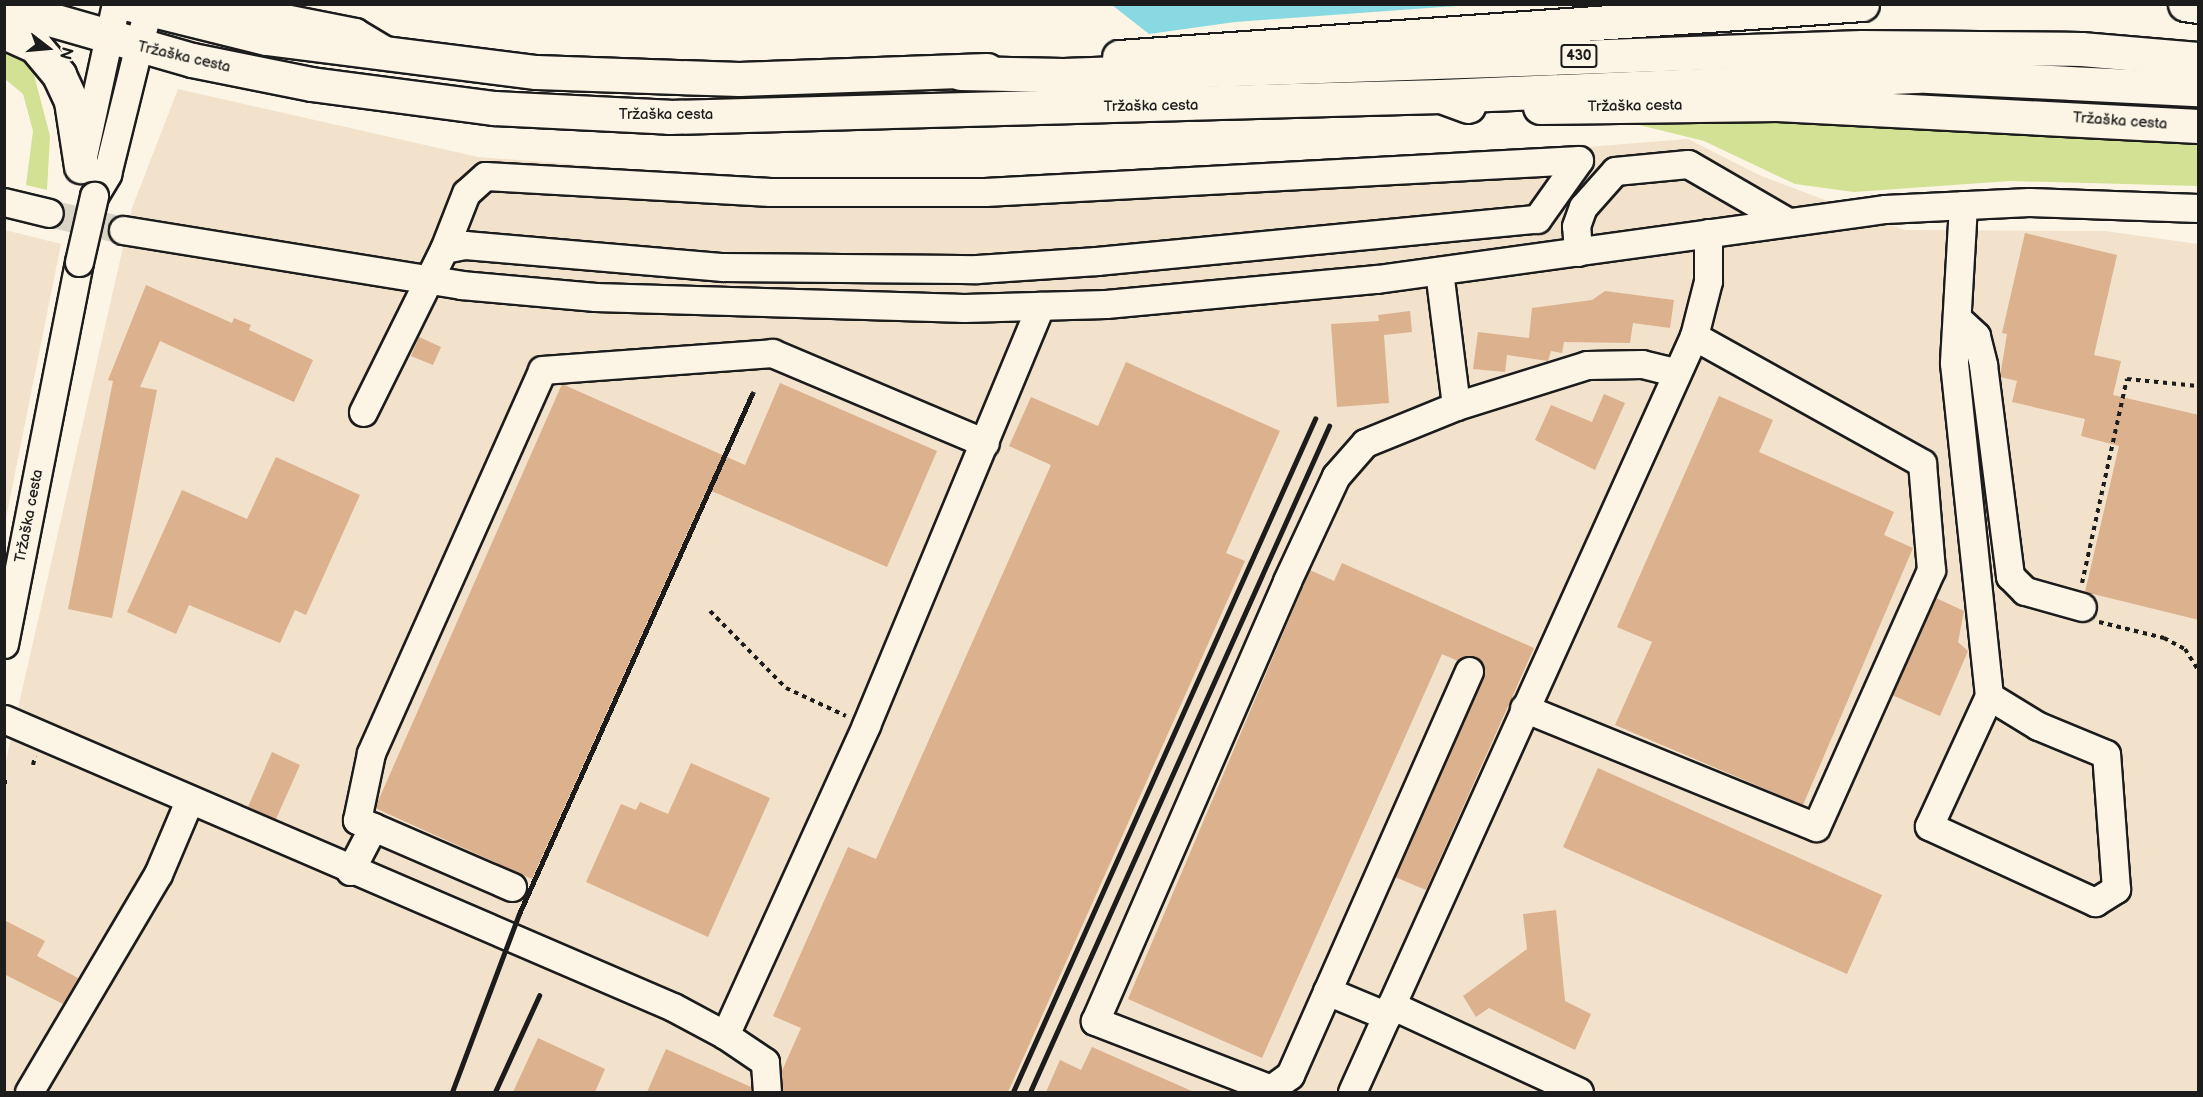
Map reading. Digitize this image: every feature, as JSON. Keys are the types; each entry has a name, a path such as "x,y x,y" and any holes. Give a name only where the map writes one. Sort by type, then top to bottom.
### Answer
{"main road":[{"path":"960,73 1862,4"},
{"path":"2185,4 2199,6"},
{"name":"Tržaška cesta","path":"4,6 123,42 374,94 594,115 1154,107 1441,96 1475,109 1777,104 2199,126"},
{"name":"430","path":"142,6 266,38 393,55 636,77 960,73 1063,75 1885,46 2081,49 2199,59"},
{"path":"4,32 35,46 59,75 71,101 81,166"},
{"name":"430","path":"1441,96 1928,76 2199,89"}],"street":[{"path":"116,4 123,42"},
{"path":"214,4 355,32 393,55"},
{"path":"94,196 81,166 123,42 142,6"},
{"name":"Tržaška cesta","path":"4,644 79,262 94,196 107,174 123,42"},
{"path":"363,412 429,281 466,193 485,176 770,192 985,192 1579,160 1537,219 1296,244 977,269 723,267 465,245 444,249"},
{"path":"1578,252 1576,226 1583,207 1614,171 1689,164 1788,222"},
{"path":"4,202 49,213"},
{"path":"1963,205 1954,363 1989,696 1929,826 2095,902 2116,889 2106,754 2038,726 1989,696"},
{"path":"123,230 429,281 595,297 822,307 1040,306 1300,287 1439,271 1788,222 1963,205 2199,208"},
{"path":"1352,1092 1694,336 1708,281 1708,233"},
{"path":"1296,244 1300,287"},
{"path":"1439,271 1456,406"},
{"path":"725,1035 866,725 1040,306"},
{"path":"1957,318 1976,336 1983,365 2010,576 2025,591 2082,607"},
{"path":"1524,708 1816,827 1931,570 1922,463 1694,336"},
{"path":"512,887 357,820 370,753 542,370 772,353 985,443"},
{"path":"1469,671 1290,1075 1271,1089 1095,1021 1336,476 1365,443 1456,406 1587,365 1642,364 1677,373"},
{"path":"4,719 350,871 673,1007 725,1035 765,1062 766,1092"},
{"path":"29,1092 158,874 189,801"},
{"path":"350,871 373,826"},
{"path":"1327,991 1389,1010 1578,1092"}],"path":[{"path":"2199,386 2127,379 2082,580 2082,607 2098,622 2185,649 2199,670"},
{"path":"710,611 786,688 866,725"}],"shaded area":[{"path":"178,89 478,157 808,183 1373,164 1688,139 1759,175 1904,230 2105,231 2198,244 2198,1092 5,1092 5,765 132,208"},
{"path":"4,230 61,244 5,523"}],"green space":[{"path":"4,41 40,63 33,71 50,136 47,190 26,185 33,131 23,94 5,79"},
{"path":"1799,119 2198,140 2198,186 2010,181 1854,192 1795,184 1704,141 1631,123"}],"water":[{"path":"1112,5 1470,5 1235,22 1149,34"}],"building":[{"path":"2025,233 2117,255 2094,355 2121,361 2113,395 2199,415 2199,620 2085,592 2119,446 2081,436 2085,419 2012,402 2017,381 2000,377 2007,334 2002,333"},
{"path":"146,285 232,323 234,318 251,325 249,330 313,360 294,402 160,341 140,387 157,390 112,618 68,609 113,381 108,380"},
{"path":"1605,291 1674,300 1670,328 1633,323 1630,343 1564,342 1562,353 1551,351 1548,361 1507,355 1505,372 1473,369 1478,332 1529,338 1532,308 1592,300"},
{"path":"1410,311 1412,332 1384,335 1389,403 1337,407 1331,324 1379,321 1378,315"},
{"path":"419,337 441,347 433,365 411,356"},
{"path":"1126,362 1280,431 1226,553 1245,561 1008,1092 782,1092 781,1073 801,1028 773,1016 848,847 876,859 1051,465 1009,446 1031,397 1098,426"},
{"path":"780,383 937,451 887,567 707,489 532,879 375,808 562,384 745,465"},
{"path":"1604,394 1625,403 1595,470 1535,440 1551,405 1592,422"},
{"path":"1719,396 1773,420 1759,452 1894,512 1884,535 1913,548 1803,805 1615,725 1652,642 1617,627"},
{"path":"276,457 360,495 306,615 295,610 280,643 189,605 176,634 127,612 182,490 247,519"},
{"path":"1342,563 1534,648 1426,890 1395,877 1485,670 1475,656 1458,661 1442,654 1262,1058 1128,999 1310,570 1334,581"},
{"path":"1936,598 1964,611 1958,642 1968,651 1940,716 1892,695"},
{"path":"272,752 300,765 276,819 248,807"},
{"path":"691,763 770,798 708,937 586,882 621,804 636,810 640,802 668,814"},
{"path":"1598,768 1882,895 1847,974 1563,847"},
{"path":"1556,910 1565,1001 1591,1014 1575,1050 1489,1008 1476,1017 1463,996 1527,949 1523,914"},
{"path":"4,920 45,941 37,956 78,978 63,1004 4,974"},
{"path":"538,1038 605,1069 595,1092 513,1092"},
{"path":"1092,1047 1194,1092 1046,1092 1060,1060 1081,1070"},
{"path":"666,1049 751,1087 751,1092 647,1092"}],"tunnel":[{"path":"49,213 123,230"}],"railway":[{"path":"452,1092 519,914 752,394"},
{"path":"1013,1092 1315,419"},
{"path":"1030,1092 1329,426"},
{"path":"495,1092 539,996"}]}
